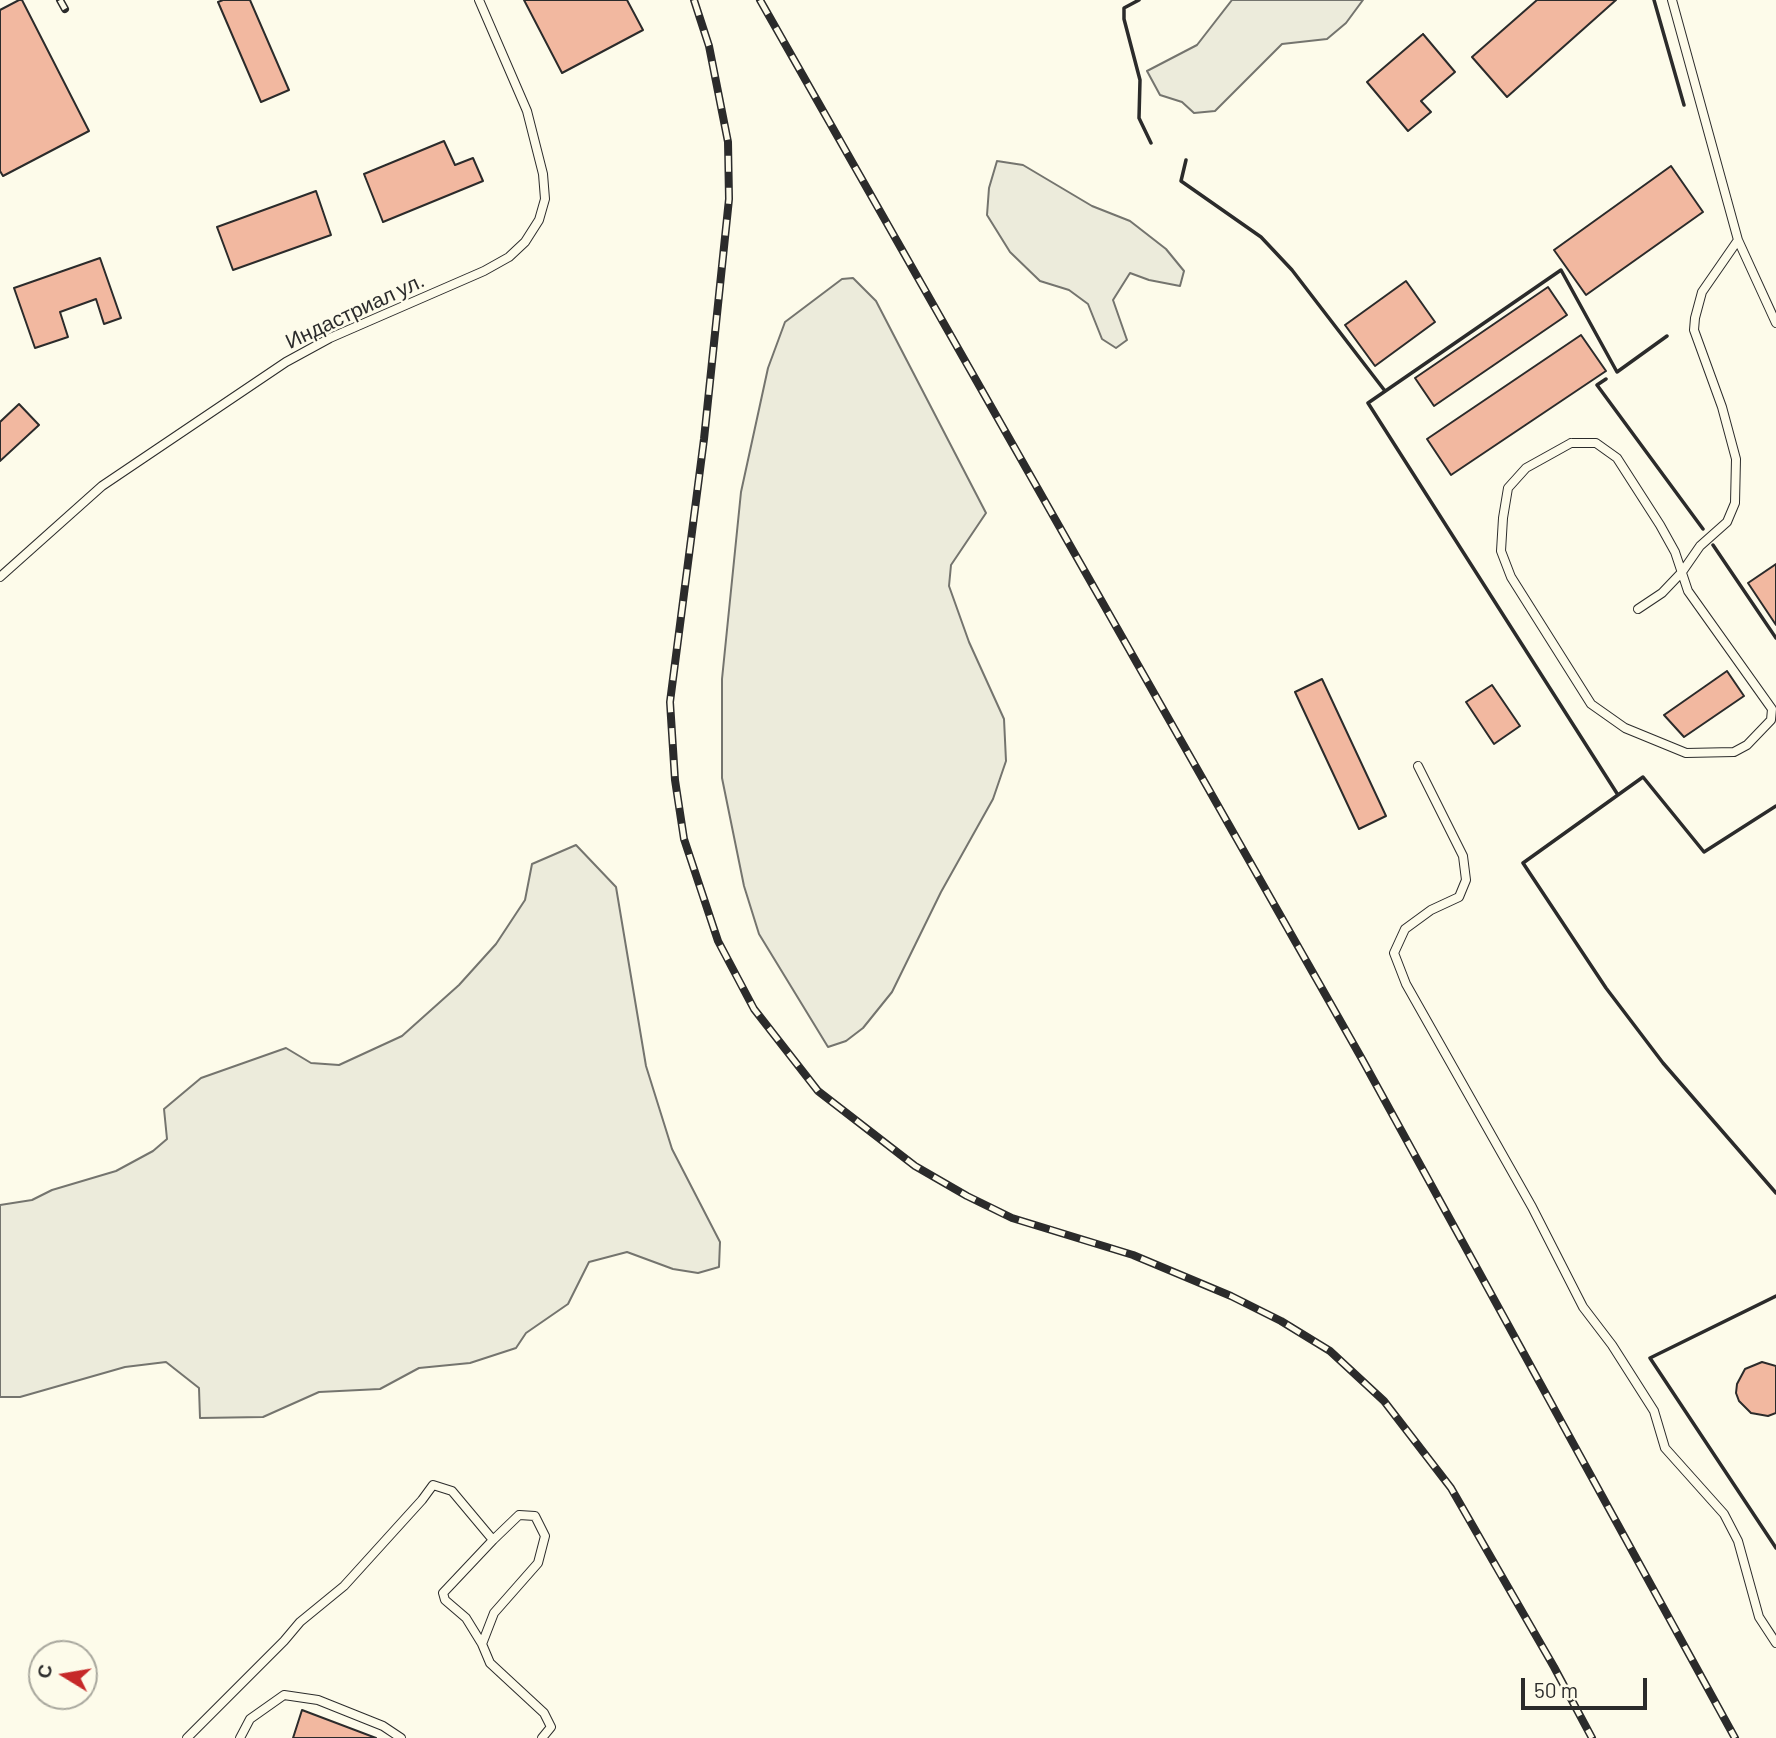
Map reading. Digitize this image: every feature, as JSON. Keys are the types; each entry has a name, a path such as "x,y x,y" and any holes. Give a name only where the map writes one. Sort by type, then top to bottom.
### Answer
{"lane":[{"name":"Индастриал ул.","path":"0,577 102,486 286,362 330,338 484,271 509,257 525,242 539,220 545,199 543,174 527,111 479,0"},
{"path":"1672,0 1738,240 1776,323"},
{"path":"1638,609 1662,593 1682,572 1700,546 1727,522 1734,503 1736,458 1694,330 1702,292 1738,240"},
{"path":"1571,443 1596,443 1617,458 1660,525 1675,552 1682,572 1688,591 1772,709 1771,720 1758,736 1734,752 1686,753 1625,728 1591,704 1511,578 1502,551 1503,518 1508,488 1526,468 1571,443"},
{"path":"1418,766 1463,856 1466,880 1459,897 1431,910 1405,929 1394,953 1406,984 1532,1207 1583,1307 1612,1345 1654,1411 1665,1448 1724,1514 1738,1541 1759,1617 1776,1643"},
{"path":"187,1738 300,1622 344,1586 433,1485 452,1491 492,1540"},
{"path":"482,1644 494,1613 538,1563 545,1536 535,1516 519,1515 443,1593 445,1600 466,1618 490,1663 544,1713 551,1727 542,1738"},
{"path":"240,1738 250,1719 284,1695 318,1700 383,1726 401,1738"}],"shaded area":[{"path":"1232,0 1363,0 1346,23 1327,39 1282,44 1215,111 1194,113 1182,102 1160,95 1147,71 1197,45"},
{"path":"997,161 1023,165 1092,206 1130,221 1166,249 1184,271 1180,286 1130,273 1113,300 1127,340 1116,348 1102,339 1088,304 1069,290 1040,281 1010,252 987,215 989,188"},
{"path":"853,278 876,301 986,513 951,565 949,586 969,642 1004,719 1006,761 993,799 941,892 892,992 863,1028 846,1041 828,1047 759,934 744,886 722,778 722,679 741,492 768,368 785,322 842,279"},
{"path":"576,845 616,887 646,1066 672,1149 720,1242 719,1267 698,1273 673,1269 627,1252 589,1262 568,1304 526,1333 516,1348 470,1363 419,1368 380,1389 319,1392 263,1417 200,1418 199,1388 166,1362 125,1367 20,1397 0,1397 0,1205 32,1200 52,1190 116,1171 153,1151 167,1139 164,1109 201,1078 286,1048 311,1063 339,1065 402,1036 459,985 496,944 525,900 532,864"}],"building":[{"path":"22,0 89,131 3,176 0,171 0,10"},
{"path":"250,0 289,90 261,102 218,2"},
{"path":"524,0 627,0 643,30 562,73"},
{"path":"1537,0 1616,0 1507,97 1472,57"},
{"path":"1423,34 1455,72 1421,101 1431,112 1408,131 1367,82"},
{"path":"444,141 455,165 473,158 483,181 383,222 364,174"},
{"path":"1671,166 1703,212 1586,295 1554,250"},
{"path":"316,191 331,235 233,270 217,227"},
{"path":"100,258 121,318 104,324 96,299 60,312 68,337 35,348 14,288"},
{"path":"1406,281 1435,322 1375,366 1345,325"},
{"path":"1548,287 1567,315 1434,406 1415,378"},
{"path":"1581,335 1606,371 1451,475 1427,439"},
{"path":"19,404 39,425 0,461 0,422"},
{"path":"1776,564 1776,625 1748,583"},
{"path":"1727,671 1744,696 1684,737 1664,715"},
{"path":"1322,679 1386,816 1359,829 1295,692"},
{"path":"1492,685 1520,726 1494,744 1466,702"},
{"path":"1762,1362 1776,1366 1776,1413 1768,1416 1751,1413 1739,1401 1736,1393 1737,1384 1745,1369"},
{"path":"302,1710 376,1738 293,1738"}],"railway":[{"path":"60,0 65,9"},
{"path":"694,0 709,46 728,142 729,199 704,439 670,702 675,780 684,839 718,941 754,1009 818,1091 915,1166 1012,1218 1133,1255 1231,1296 1281,1321 1330,1351 1384,1401 1451,1488 1592,1738"},
{"path":"760,0 1362,1059 1735,1738"}],"wall":[{"path":"1139,0 1124,8 1124,19 1140,80 1139,118 1151,143"},
{"path":"1654,0 1684,105"},
{"path":"1186,160 1181,181 1261,237 1292,270 1385,391"},
{"path":"1618,795 1368,403 1561,270 1617,372 1667,336"},
{"path":"1606,379 1597,385 1703,529"},
{"path":"1713,545 1776,638"},
{"path":"1776,806 1704,852 1643,777 1523,863 1606,988 1663,1063 1776,1193"},
{"path":"1776,1296 1650,1358 1776,1548"}]}
